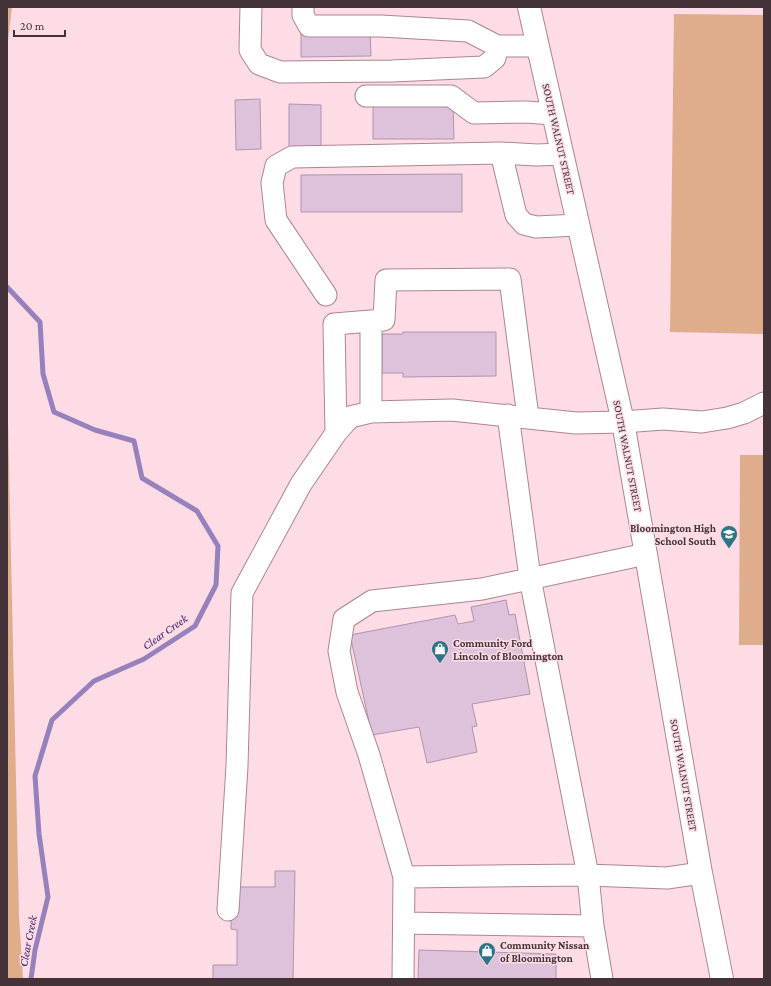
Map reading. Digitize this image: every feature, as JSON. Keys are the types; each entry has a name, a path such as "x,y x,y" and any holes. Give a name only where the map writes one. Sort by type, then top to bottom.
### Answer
{"main road":[{"name":"SOUTH WALNUT STREET","path":"529,7 623,422 701,873 722,979"}],"street":[{"path":"251,7 250,50 259,64 280,72 392,71 484,67 495,58 497,46"},
{"path":"303,7 303,15 309,26 381,26 468,31 497,46 537,46"},
{"path":"366,96 451,96 474,114 526,112 553,114"},
{"path":"501,154 516,215 524,224 536,227 578,226"},
{"path":"326,295 276,220 272,183 276,166 292,157 562,154"},
{"path":"336,433 334,324 384,320 386,280 510,279 530,578 588,875 593,926 602,979"},
{"path":"371,321 371,412"},
{"path":"228,910 236,766 242,593 300,484 336,433 350,418 371,412 452,410 576,423 663,419 702,422 715,421 744,413 764,403"},
{"path":"403,979 404,877 369,755 347,692 338,651 344,618 372,601 482,589 646,554"},
{"path":"404,877 588,875 667,878 701,873"},
{"path":"404,923 593,926"}],"shaded area":[{"path":"7,7 12,7 7,50"},
{"path":"674,14 764,15 764,334 670,332"},
{"path":"7,375 19,915 23,979 7,979"},
{"path":"740,455 764,455 764,645 739,645"}],"building":[{"path":"301,32 370,32 371,56 301,57"},
{"path":"260,99 261,149 236,150 235,100"},
{"path":"453,103 454,139 373,139 373,104"},
{"path":"289,104 321,105 321,147 289,147"},
{"path":"462,174 462,212 301,212 301,175"},
{"path":"403,332 496,332 496,376 403,377 403,373 382,373 382,334 403,334"},
{"name":"Community Ford Lincoln of Bloomington","path":"506,600 509,615 515,614 530,694 472,704 477,726 472,727 477,752 427,763 419,727 372,735 350,635 455,615 458,624 474,621 471,607"},
{"path":"275,871 295,871 293,979 213,979 213,965 237,965 237,930 231,929 232,887 275,887"},
{"name":"Community Nissan of Bloomington","path":"419,950 556,954 556,979 418,979"}],"waterway":[{"name":"Clear Creek","path":"7,287 40,322 43,374 54,412 95,430 134,441 142,478 197,511 218,546 216,585 195,626 144,659 94,681 52,720 35,776 39,834 48,897 35,950 31,979"}],"place":[{"name":"Bloomington High School South","path":"729,549"},
{"name":"Community Ford Lincoln of Bloomington","path":"440,664"},
{"name":"Community Nissan of Bloomington","path":"487,966"}]}
